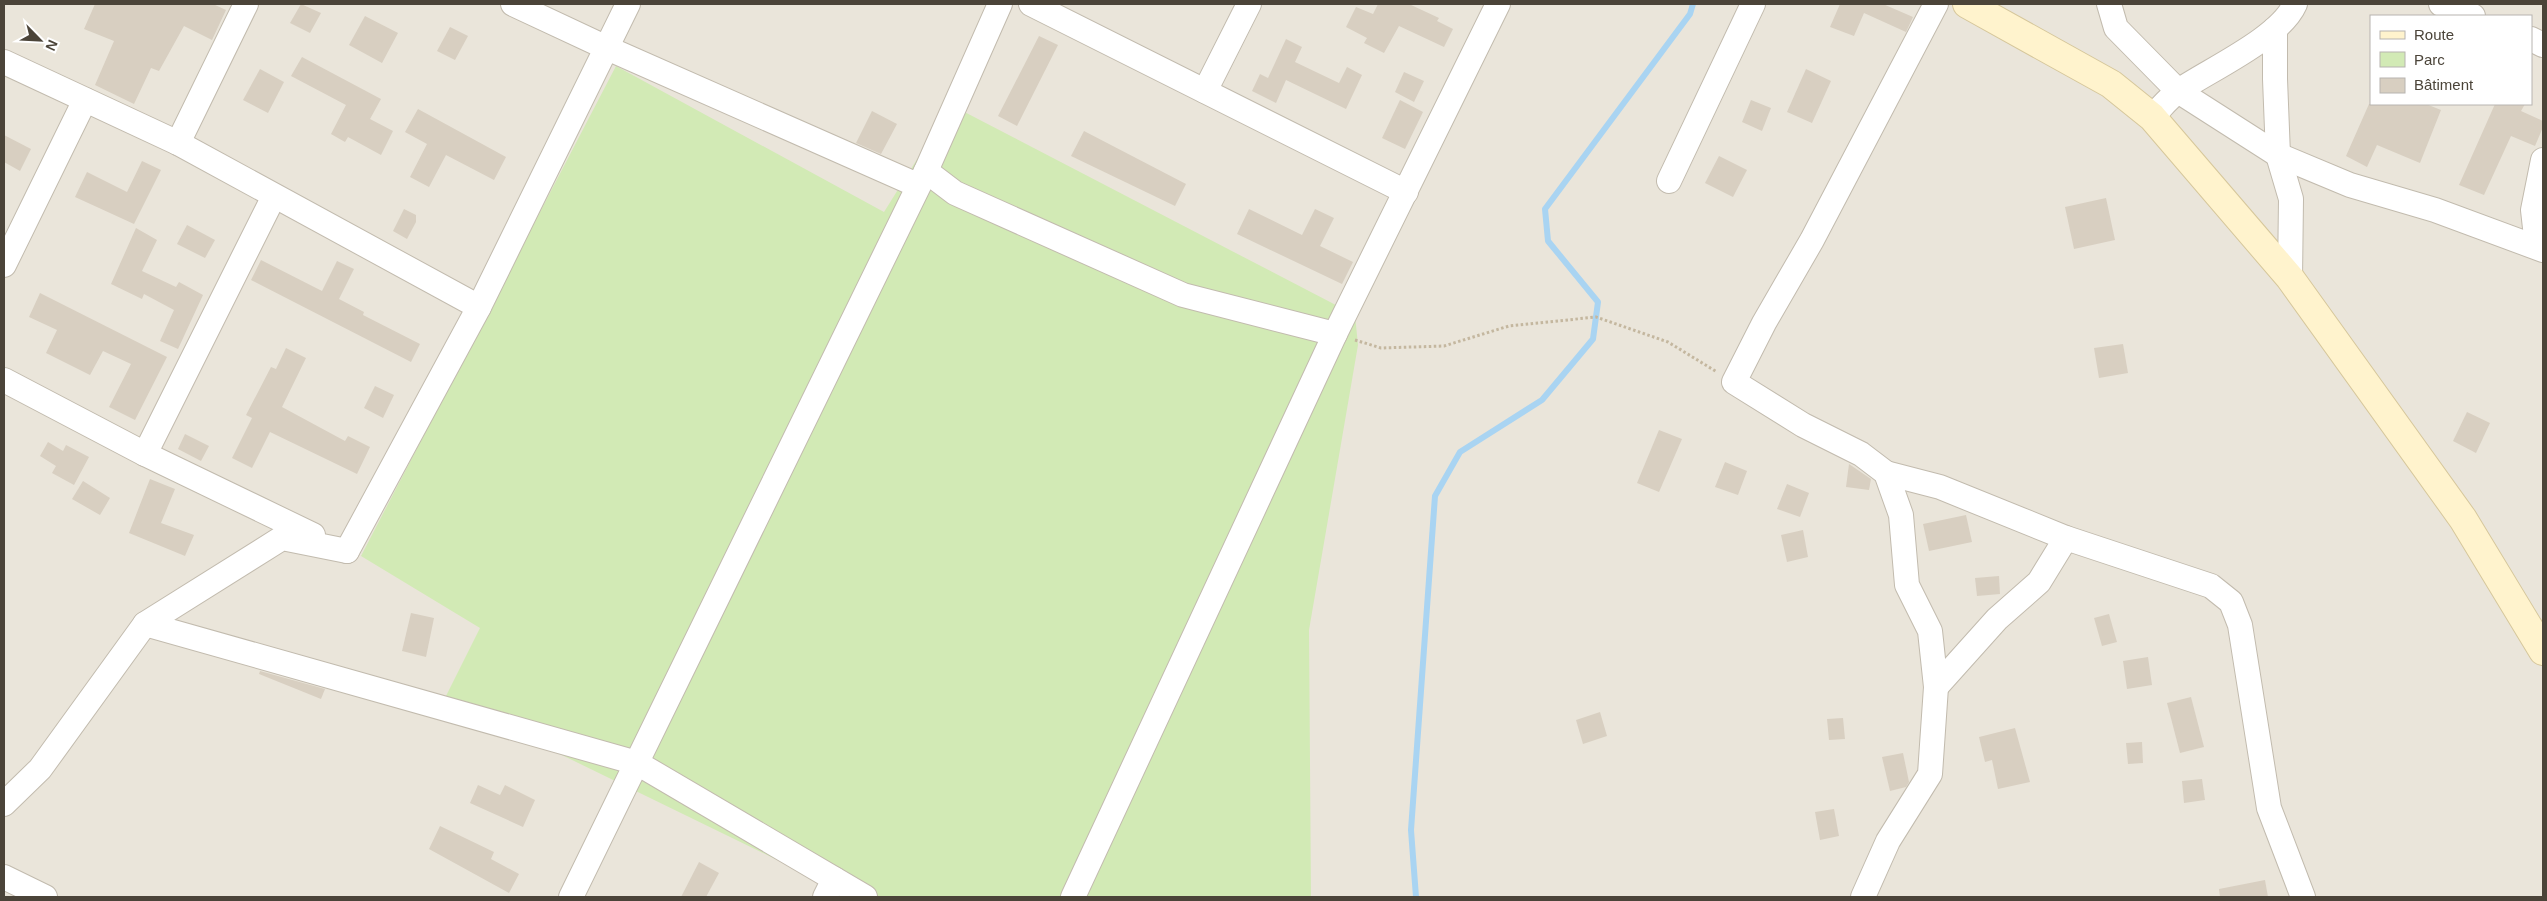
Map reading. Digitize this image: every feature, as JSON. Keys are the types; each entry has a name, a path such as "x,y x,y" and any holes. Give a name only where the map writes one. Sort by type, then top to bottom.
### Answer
{"main road":[{"path":"1967,4 2111,84 2152,117 2290,278 2463,519 2543,651"}],"street":[{"path":"178,144 246,4"},
{"path":"513,4 607,48 922,178 1184,294 1335,334"},
{"path":"347,551 479,307 628,4"},
{"path":"571,897 922,178 1000,4"},
{"path":"1031,4 1406,192"},
{"path":"1205,91 1249,4"},
{"path":"1073,897 1335,334 1498,4"},
{"path":"1669,181 1753,4"},
{"path":"1936,4 1812,240 1764,323 1734,382 1803,425 1861,454 1886,473 1940,487 2066,538 2211,586 2231,602 2240,625 2269,808 2303,897"},
{"path":"2109,4 2116,28 2178,91 2278,155 2350,185 2435,210 2540,248"},
{"path":"2152,117 2178,91 2216,69 2275,29 2295,4"},
{"path":"2441,4 2471,15"},
{"path":"2275,29 2278,155 2291,199 2290,278"},
{"path":"4,62 178,144 479,307"},
{"path":"4,265 85,100"},
{"path":"2540,248 2533,210 2543,160"},
{"path":"145,454 274,196"},
{"path":"4,380 145,454 347,551"},
{"path":"1863,897 1888,841 1930,774 1936,687 1930,631 1906,585 1901,515 1886,473"},
{"path":"4,804 40,770 145,624 282,538 347,551"},
{"path":"1936,687 1997,619 2040,582 2066,538"},
{"path":"145,624 637,763 830,888 865,897"},
{"path":"4,877 46,897"}],"path":[{"path":"1335,334 1381,348 1444,346 1509,326 1596,317 1668,342 1734,382"}],"shaded area":[{"path":"4,4 2543,4 2543,897 4,897"}],"green space":[{"path":"616,66 884,212 951,105 1355,315 1358,345 1309,630 1311,897 853,897 445,698 480,628 361,556"}],"building":[{"path":"95,4 213,4 226,10 212,40 184,26 159,71 151,68 134,104 95,85 114,41 84,29"},
{"path":"301,4 321,13 310,33 290,23"},
{"path":"1378,4 1409,4 1439,18 1437,21 1453,29 1444,47 1399,26 1384,53 1364,43 1367,38 1346,27 1356,7 1373,14"},
{"path":"1840,4 1883,4 1913,17 1906,32 1864,13 1854,36 1830,27"},
{"path":"365,16 398,33 382,63 349,45"},
{"path":"450,27 468,36 455,60 437,51"},
{"path":"1039,36 1058,45 1017,126 998,116"},
{"path":"1286,39 1302,47 1295,62 1339,83 1347,67 1362,75 1346,109 1286,80 1276,103 1252,91 1260,74 1268,78"},
{"path":"302,57 381,99 370,119 393,131 381,155 348,137 345,142 331,134 346,105 291,76"},
{"path":"260,69 284,82 268,113 243,100"},
{"path":"1806,69 1831,81 1812,123 1787,112"},
{"path":"1404,72 1424,81 1414,102 1395,92"},
{"path":"1400,100 1423,112 1405,149 1382,138"},
{"path":"1751,100 1771,108 1762,131 1742,122"},
{"path":"2369,104 2428,105 2441,110 2420,163 2377,145 2367,167 2346,156"},
{"path":"2495,105 2524,105 2521,111 2543,121 2543,127 2535,146 2511,136 2484,195 2459,185"},
{"path":"418,109 506,157 494,180 446,155 429,187 410,177 427,144 405,132"},
{"path":"872,111 897,124 881,154 856,143"},
{"path":"1084,131 1186,184 1175,206 1071,156"},
{"path":"4,135 31,149 20,171 4,162"},
{"path":"1719,156 1747,170 1733,197 1705,183"},
{"path":"142,161 161,170 134,224 75,197 87,172 127,192"},
{"path":"2106,198 2115,240 2074,249 2065,207"},
{"path":"404,209 416,215 416,222 407,239 393,231"},
{"path":"1249,209 1302,235 1315,209 1334,218 1320,246 1353,262 1342,284 1237,234"},
{"path":"187,225 215,240 205,258 177,244"},
{"path":"136,228 157,240 142,271 176,287 179,282 203,295 178,349 160,341 174,310 144,294 142,299 111,284"},
{"path":"261,260 322,291 337,261 354,269 339,299 364,312 363,315 420,344 411,362 251,280"},
{"path":"40,293 167,357 135,420 109,407 131,364 103,351 90,375 46,353 57,330 29,317"},
{"path":"2123,344 2128,373 2099,378 2094,348"},
{"path":"286,348 306,358 282,407 345,441 348,436 370,447 357,474 270,432 252,468 232,458 252,418 246,415 271,367 276,369"},
{"path":"375,386 394,395 383,418 364,408"},
{"path":"2467,412 2490,423 2476,453 2453,441"},
{"path":"1659,430 1682,439 1659,492 1637,483"},
{"path":"185,434 209,446 201,461 178,449"},
{"path":"48,442 63,451 66,445 89,457 74,485 52,473 56,466 40,456"},
{"path":"1725,462 1747,471 1738,495 1715,487"},
{"path":"1849,464 1871,479 1869,490 1846,487"},
{"path":"150,479 175,489 161,523 194,535 185,556 129,533"},
{"path":"83,481 110,498 100,515 72,499"},
{"path":"1787,484 1809,493 1800,517 1777,509"},
{"path":"1966,515 1972,542 1929,551 1923,524"},
{"path":"1803,530 1808,557 1787,562 1781,535"},
{"path":"1999,576 2000,594 1977,596 1975,578"},
{"path":"411,613 434,618 426,657 402,651"},
{"path":"2109,614 2117,642 2102,646 2094,618"},
{"path":"2148,657 2152,685 2127,689 2123,661"},
{"path":"260,671 325,689 321,699 259,674"},
{"path":"2191,697 2204,747 2180,753 2167,703"},
{"path":"1600,712 1607,736 1583,744 1576,720"},
{"path":"1843,718 1845,739 1829,740 1827,719"},
{"path":"2015,728 2030,782 1998,789 1992,760 1985,762 1979,737"},
{"path":"2142,742 2143,763 2128,764 2126,743"},
{"path":"1903,753 1909,782 1906,787 1890,791 1882,757"},
{"path":"2202,779 2205,800 2184,803 2182,781"},
{"path":"478,785 500,795 505,785 535,800 523,827 470,803"},
{"path":"1834,809 1839,836 1820,840 1815,812"},
{"path":"440,826 494,852 491,859 519,874 509,893 429,849"},
{"path":"699,862 719,873 706,897 681,897"},
{"path":"2265,880 2268,897 2220,897 2219,889"}],"waterway":[{"path":"1416,897 1411,830 1435,496 1460,452 1542,400 1593,339 1598,302 1548,241 1545,209 1690,14 1693,4"}]}
